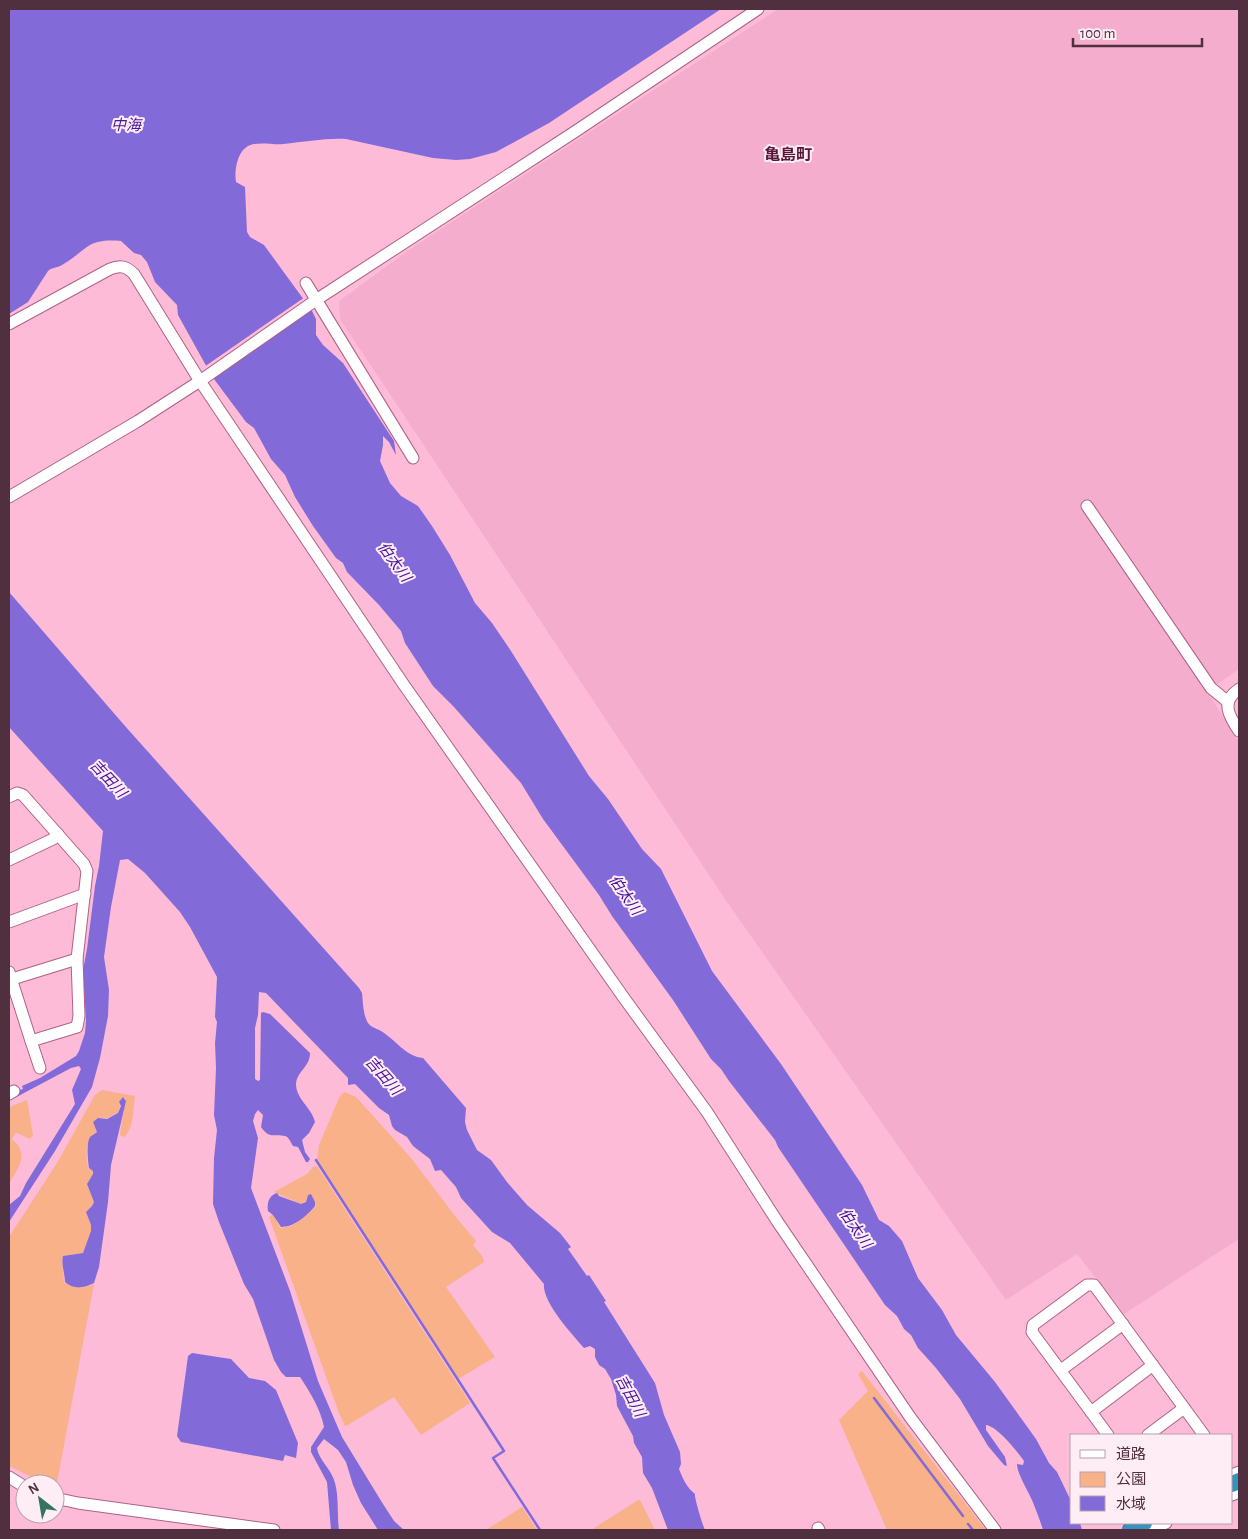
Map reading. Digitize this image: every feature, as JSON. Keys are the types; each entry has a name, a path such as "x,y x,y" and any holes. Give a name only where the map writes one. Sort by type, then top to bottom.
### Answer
{"highway":[{"path":"1131,1530 1150,1525"}],"street":[{"path":"9,497 138,421 316,300 576,131 758,9"},
{"path":"9,324 117,266 124,266 134,274 200,380 404,685 624,998 707,1112 910,1416 994,1530"},
{"path":"306,283 413,458"},
{"path":"1087,506 1211,688 1228,702"},
{"path":"1239,689 1228,702 1229,713 1239,731"},
{"path":"9,797 17,793 21,794 86,866 87,873 77,958 78,1025 77,1027 32,1041"},
{"path":"9,860 53,839 58,834"},
{"path":"9,922 85,894"},
{"path":"40,1068 10,977 77,958"},
{"path":"1107,1434 1032,1332 1033,1325 1087,1285 1094,1285 1201,1434"},
{"path":"1060,1370 1123,1324"},
{"path":"1091,1412 1153,1365"},
{"path":"1149,1434 1184,1408"},
{"path":"65,1500 222,1527 274,1530"}],"shaded area":[{"path":"778,9 1239,9 1239,669 1207,691 1239,742 1239,1239 1124,1314 1077,1254 1006,1300 725,899 340,319 339,301 409,250"}],"green space":[{"path":"102,1090 135,1096 131,1124 124,1137 120,1135 125,1097 119,1102 118,1113 107,1118 98,1118 93,1122 97,1132 90,1139 87,1153 88,1168 93,1171 92,1177 87,1184 94,1202 86,1212 91,1225 91,1231 83,1253 63,1256 62,1266 64,1282 79,1288 94,1284 59,1474 25,1474 9,1466 9,1237 57,1163 95,1095"},
{"path":"345,1092 356,1097 411,1158 476,1241 473,1245 482,1256 484,1262 446,1287 495,1357 458,1379 317,1160 319,1145 339,1098"},
{"path":"27,1100 33,1135 30,1139 17,1133 12,1139 21,1150 22,1156 9,1184 9,1107"},
{"path":"317,1166 470,1403 421,1435 394,1397 345,1426 339,1413 269,1217 273,1214 280,1228 290,1226 300,1221 316,1206 311,1194 301,1204 274,1192 307,1174 313,1167"},
{"path":"862,1371 986,1530 887,1530 839,1420 868,1391 858,1374"},
{"path":"640,1500 655,1530 591,1530"},
{"path":"522,1507 537,1530 486,1530"}],"water":[{"name":"中海","path":"9,9 721,9 549,123 496,152 470,159 456,160 433,158 346,139 248,146 239,157 235,173 236,182 245,187 247,232 250,237 264,245 307,304 209,371 178,315 177,305 155,282 147,262 141,255 134,253 121,241 94,243 71,260 48,271 28,302 9,314"},
{"name":"伯太川","path":"310,307 316,319 316,335 323,345 343,363 394,441 396,455 389,442 383,436 380,461 390,483 401,496 418,506 450,555 475,603 492,623 511,651 589,776 608,799 642,849 661,869 712,971 781,1064 862,1185 879,1220 889,1226 902,1241 918,1278 942,1310 956,1335 995,1382 1036,1439 1049,1463 1057,1472 1070,1499 1070,1524 1080,1524 1082,1530 1043,1530 1017,1468 1017,1464 1023,1465 1024,1461 1001,1434 991,1426 986,1425 986,1430 1005,1457 1007,1466 988,1446 960,1399 918,1348 897,1316 885,1305 775,1140 721,1069 711,1059 673,1000 543,819 521,783 433,686 405,643 401,631 347,572 343,563 336,558 313,526 295,497 285,475 271,459 254,428 246,422 211,375"},
{"name":"吉田川","path":"9,592 125,726 359,988 362,993 364,1012 368,1023 406,1051 423,1058 466,1108 465,1122 467,1130 477,1150 491,1160 527,1205 560,1233 571,1247 568,1249 587,1276 589,1275 606,1301 604,1302 655,1383 664,1415 680,1452 681,1464 679,1469 687,1486 695,1494 705,1530 668,1530 652,1488 643,1473 642,1457 617,1406 611,1379 605,1369 599,1365 595,1357 595,1349 590,1346 584,1348 559,1318 548,1300 544,1284 510,1243 492,1232 461,1198 456,1187 441,1170 435,1171 430,1159 413,1146 407,1137 395,1130 389,1115 379,1108 355,1084 348,1085 348,1078 266,993 259,992 258,1015 255,1028 255,1079 260,1080 261,1013 263,1012 270,1014 310,1053 308,1062 296,1084 301,1099 311,1112 315,1122 309,1133 302,1140 305,1152 310,1159 306,1162 298,1147 293,1146 289,1139 281,1135 270,1135 264,1131 261,1127 263,1115 258,1110 253,1121 258,1138 251,1188 290,1291 318,1381 342,1437 394,1521 404,1530 378,1530 361,1503 346,1462 338,1450 324,1439 317,1448 333,1478 337,1501 339,1530 331,1530 327,1482 311,1452 311,1447 324,1427 318,1408 300,1377 286,1377 274,1360 253,1299 244,1284 213,1204 217,1130 214,1115 217,977 180,912 145,873 128,859 120,860 111,907 104,957 109,990 108,1016 92,1087 55,1151 9,1222 9,1205 20,1196 26,1183 75,1104 72,1090 81,1069 79,1066 71,1068 9,1101 9,1098 20,1092 23,1089 22,1086 40,1078 76,1056 79,1051 85,1033 86,1021 83,970 103,831 9,727"},
{"path":"123,1097 126,1101 111,1165 99,1267 94,1283 83,1287 75,1287 65,1282 63,1256 83,1253 91,1231 91,1225 86,1212 94,1202 87,1184 93,1174 93,1171 89,1168 88,1143 90,1137 97,1132 93,1122 98,1118 107,1119 118,1113 121,1106 119,1102"},
{"path":"277,1193 279,1196 301,1204 306,1202 308,1195 311,1194 315,1206 300,1220 286,1227 281,1227 268,1211 269,1200"},
{"path":"192,1353 231,1359 249,1378 265,1381 276,1390 298,1443 296,1458 285,1455 283,1461 181,1442 177,1436 188,1356"}],"pier":[{"path":"305,297 313,309 211,379 204,367"}],"waterway":[{"path":"316,1160 504,1451 493,1458 540,1530"},
{"path":"874,1398 963,1516"},
{"path":"968,1524 973,1530"}],"district":[{"name":"亀島町","path":"788,155"}]}
